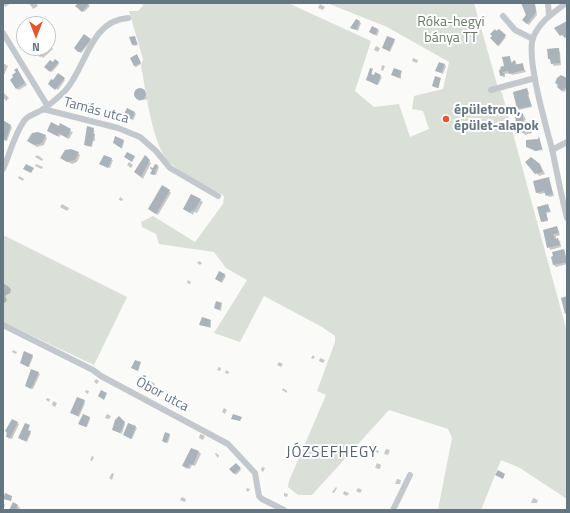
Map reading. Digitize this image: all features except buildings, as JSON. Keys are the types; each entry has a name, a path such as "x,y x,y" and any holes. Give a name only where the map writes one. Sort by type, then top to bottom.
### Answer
{"street":[{"path":"548,3 549,16"},
{"path":"566,3 549,16 536,31 533,39 532,52 535,78 567,218"},
{"path":"503,16 515,30 533,39"},
{"name":"Tamás utca","path":"3,169 25,120 59,97 69,86 101,31 114,20 128,18"},
{"path":"3,33 45,107"},
{"path":"491,90 535,78"},
{"name":"Tamás utca","path":"45,107 118,128 140,137 156,151 170,168 218,196"},
{"path":"552,150 567,142"},
{"name":"Óbor utca","path":"3,325 92,370 228,444 255,473 259,496 284,510"},
{"path":"393,510 410,475"}],"green space":[{"name":"Róka-hegyi bánya TT","path":"142,3 288,3 371,41 355,91 374,107 399,104 410,137 429,129 423,111 412,109 414,96 443,89 449,62 387,27 327,3 474,3 498,88 502,93 567,332 567,499 520,468 501,460 481,510 438,510 452,438 448,429 389,410 312,495 298,495 288,487 289,481 326,395 317,391 335,342 335,336 322,327 264,296 240,342 214,333 247,280 226,268 214,252 159,244 156,234 142,227 141,222 153,216 195,242 223,204 224,196 190,177 171,164 164,156 159,145 154,132 141,66 143,59 129,11 138,11 143,6"},
{"path":"3,235 127,297 94,365 3,322"}],"place":[{"name":"épületrom, épület-alapok","path":"446,119"}],"district":[{"name":"JÓZSEFHEGY","path":"332,453"}]}
